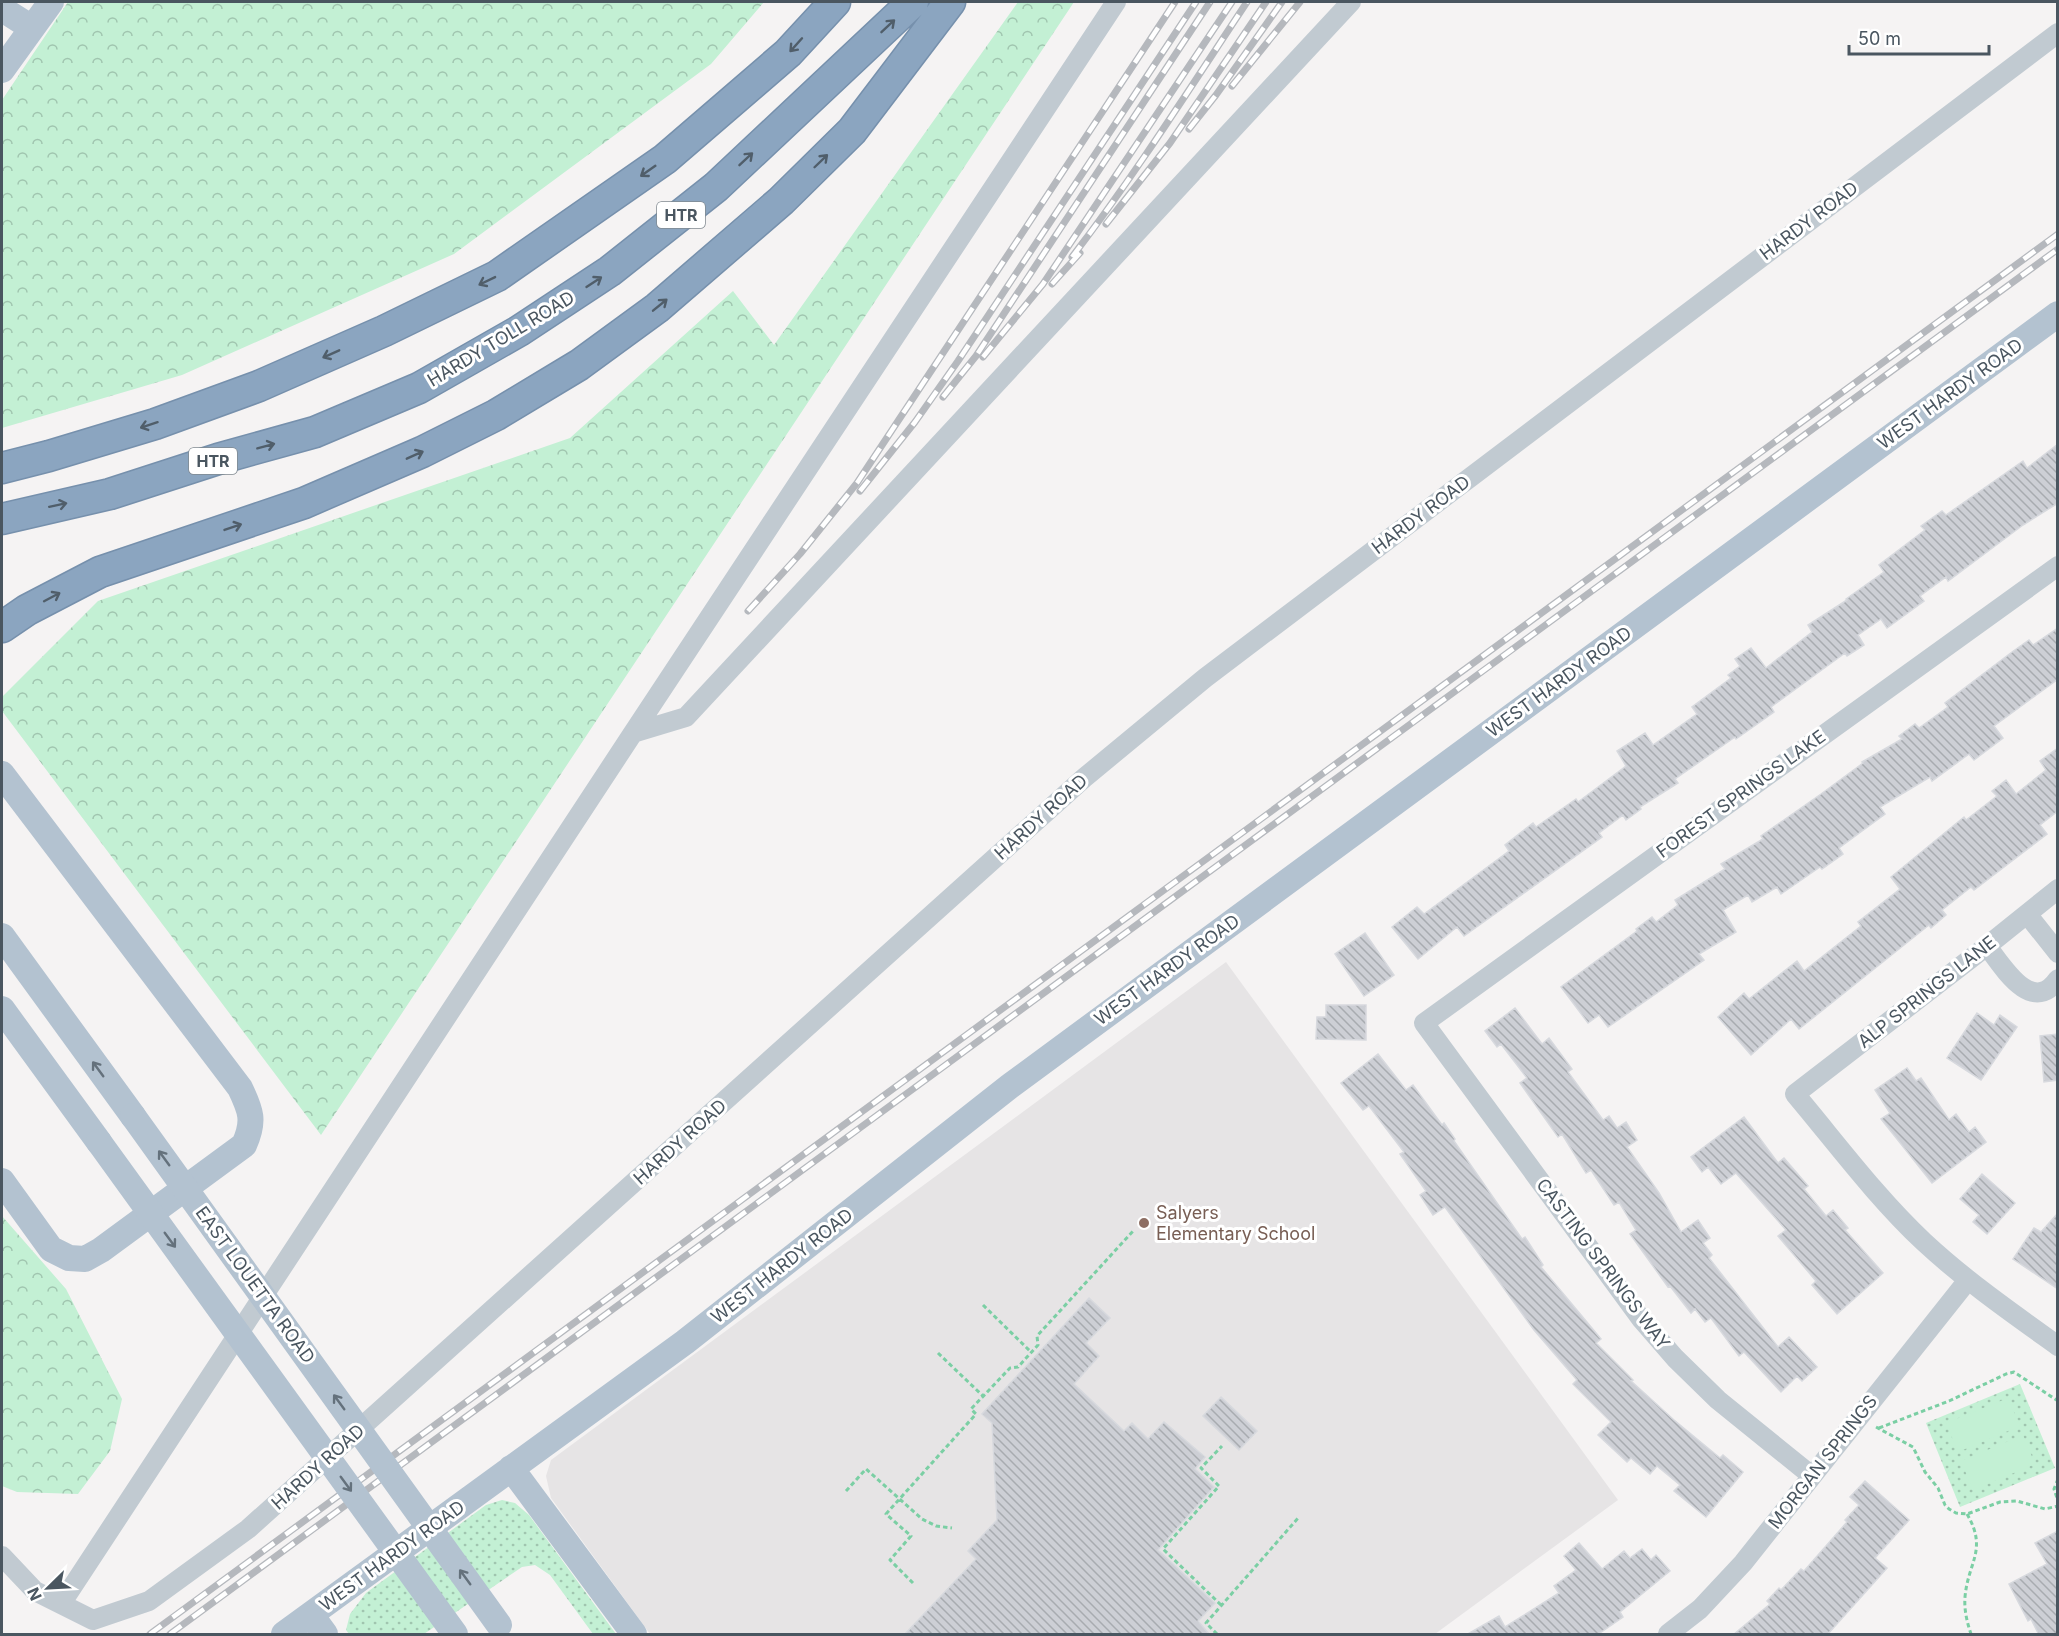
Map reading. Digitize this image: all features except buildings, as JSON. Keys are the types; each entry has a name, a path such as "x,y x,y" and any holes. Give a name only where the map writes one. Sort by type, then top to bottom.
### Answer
{"highway":[{"path":"2,468 155,424 259,386 384,331 497,276 665,159 788,53 835,2"},
{"name":"HARDY TOLL ROAD","path":"2,519 110,494 218,459 315,432 419,388 519,331 610,271 716,187 914,2"},
{"path":"2,627 27,610 100,572 304,503 422,453 496,415 579,365 657,308 781,201 837,147 852,131 950,2"}],"main road":[{"path":"2,70 51,2"},
{"path":"2,9 32,28"},
{"name":"WEST HARDY ROAD","path":"284,1635 318,1625 511,1468 685,1342 1010,1086 2058,314"},
{"path":"2,774 240,1088 250,1111 252,1129 244,1145 101,1250 85,1259 69,1258 51,1249 2,1181"},
{"name":"EAST LOUETTA ROAD","path":"2,936 503,1630"},
{"path":"2,1009 455,1635"},
{"path":"511,1468 634,1635"}],"street":[{"path":"61,1604 1116,2"},
{"path":"633,733 686,717 1351,2"},
{"name":"HARDY ROAD","path":"2,1557 35,1591 93,1620 149,1601 248,1529 1093,771 1206,678 2058,33"},
{"name":"FOREST SPRINGS LAKE","path":"1424,1023 2058,566"},
{"name":"ALP SPRINGS LANE","path":"1968,1280 1925,1243 1892,1210 1796,1094 2058,889"},
{"path":"2027,914 2058,953"},
{"path":"1987,946 2017,984 2028,992 2051,989 2058,980"},
{"name":"CASTING SPRINGS WAY","path":"1424,1023 1642,1320 1675,1358 1718,1400 1812,1476"},
{"path":"1968,1280 2058,1346"},
{"name":"MORGAN SPRINGS","path":"1668,1635 1700,1609 1743,1563 1968,1280"}],"path":[{"path":"913,1583 890,1560 911,1536 886,1514 976,1414 971,1409 1010,1368 1017,1367 1038,1345 1036,1336 1134,1230"},
{"path":"983,1305 1031,1352"},
{"path":"938,1353 983,1396"},
{"path":"1878,1429 2014,1372 2058,1401"},
{"path":"1860,1415 1878,1429 1913,1447 1925,1472 1938,1488 1949,1509 1967,1514 2000,1502 2017,1501 2045,1509 2058,1506"},
{"path":"1221,1605 1163,1549 1219,1486 1201,1468 1222,1446"},
{"path":"846,1491 866,1469 929,1524 952,1528"},
{"path":"2058,1479 2054,1489 2058,1501"},
{"path":"1967,1514 1973,1525 1977,1544 1973,1570 1965,1595 1965,1610 1971,1635"},
{"path":"1217,1635 1206,1623 1299,1517"}],"shaded area":[{"name":"Salyers Elementary School","path":"1226,962 1618,1500 1435,1634 650,1634 551,1498 546,1476 551,1460"}],"green space":[{"path":"68,2 764,2 711,64 454,254 182,375 2,428 2,100"},
{"path":"1018,2 1074,2 321,1135 2,711 2,697 98,601 570,438 733,291 774,345"},
{"path":"2,1216 66,1289 122,1399 110,1451 78,1494 17,1492 2,1486"},
{"path":"2020,1384 2055,1468 1960,1507 1926,1423"},
{"path":"2008,1398 2020,1426 1958,1452 1946,1423"},
{"path":"2023,1435 2035,1464 1973,1490 1961,1461"},
{"path":"502,1500 515,1503 529,1515 616,1634 593,1634 550,1575 535,1565 522,1567 424,1634 349,1634 346,1630 350,1614 366,1593 486,1505"}],"railway":[{"path":"748,611 800,554 857,483 1175,2"},
{"path":"860,491 915,422 958,361 1196,2"},
{"path":"943,397 976,356 1210,2"},
{"path":"983,357 1043,284 1232,2"},
{"path":"1072,257 1140,163 1247,2"},
{"path":"1106,224 1170,143 1266,2"},
{"path":"1189,129 1282,2"},
{"path":"1232,86 1300,2"},
{"path":"150,1634 2058,234"},
{"path":"170,1634 2058,249"},
{"path":"1052,284 1080,253"}],"place":[{"name":"Salyers Elementary School","path":"1144,1223"}]}
